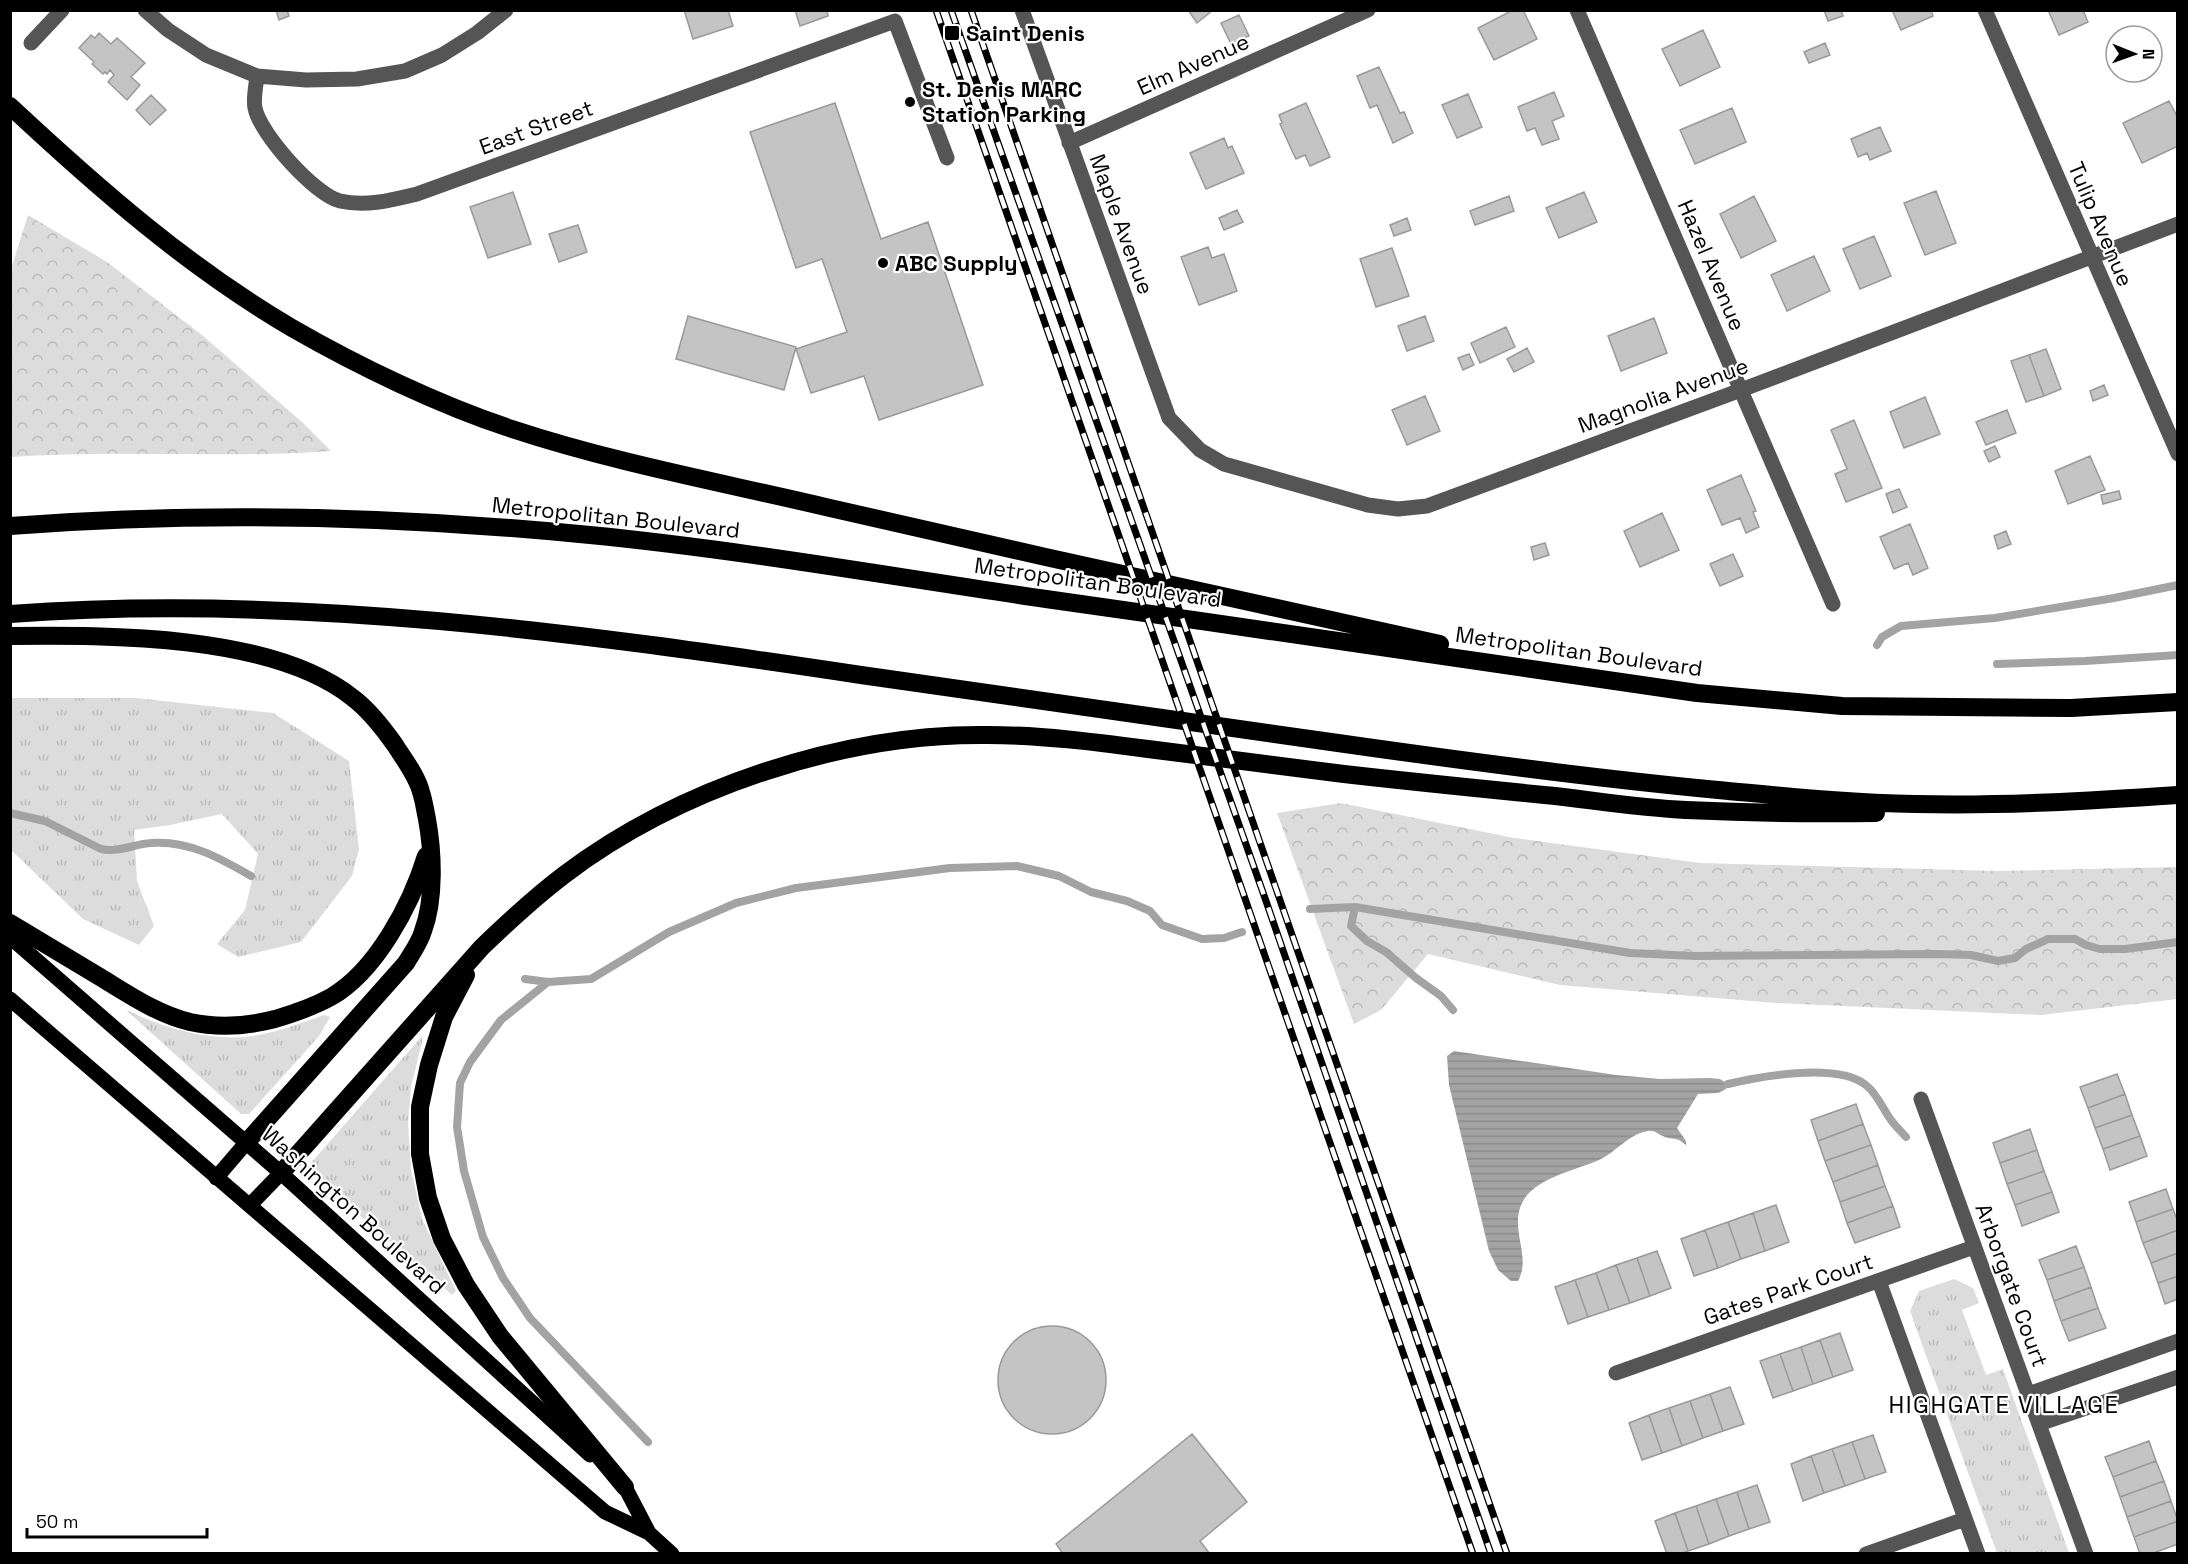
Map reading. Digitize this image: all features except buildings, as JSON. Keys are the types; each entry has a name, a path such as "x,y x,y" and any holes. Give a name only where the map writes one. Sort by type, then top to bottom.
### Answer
{"highway":[{"path":"10,106 85,175 162,239 228,288 293,328 362,365 430,397 509,428 600,454 1032,555 1582,676"},
{"name":"Metropolitan Boulevard","path":"10,526 59,522 227,518 406,520 591,535 766,557 1696,693 1842,706 2070,708 2178,702"},
{"path":"10,614 69,610 233,608 405,618 590,637 1084,709 1507,767 1800,798 1913,804 2072,802"},
{"path":"10,636 66,635 222,647 274,660 316,675 353,698 385,730 402,755 421,791 431,840 430,905 423,932 406,963 246,1143"},
{"path":"281,1173 482,947 565,875 612,843 683,805 748,777 814,757 879,744 985,734 1095,742 1348,774 1681,810 1799,814 1914,813 2178,795"},
{"path":"10,923 144,1004 189,1022 224,1026 261,1023 300,1012 332,997 355,978 379,950 397,922 421,871 431,840"},
{"path":"482,947 444,1017 429,1065 420,1107 420,1154 428,1197 442,1239 466,1286 500,1336 625,1487"}],"main road":[{"name":"Washington Boulevard","path":"10,937 281,1173 625,1487 649,1533"},
{"name":"Washington Boulevard","path":"10,999 605,1512 649,1533 672,1554"},
{"path":"216,1178 246,1143"},
{"path":"250,1205 281,1173"}],"street":[{"path":"31,43 62,10"},
{"path":"145,10 168,30 206,55 257,76 306,80 357,79 405,71 442,55 477,33 506,10"},
{"name":"Maple Avenue","path":"1022,10 1169,418"},
{"name":"Elm Avenue","path":"1069,143 1368,10"},
{"name":"Hazel Avenue","path":"1576,10 1833,604"},
{"name":"Tulip Avenue","path":"1984,10 2178,454"},
{"name":"East Street","path":"257,76 255,108 279,150 321,191 338,201 359,204 374,203 417,194 895,21 947,158"},
{"name":"Magnolia Avenue","path":"1169,418 1200,450 1224,464 1368,505 1398,509 1427,506 2178,224"},
{"name":"Arborgate Court","path":"1921,1099 2086,1554"},
{"name":"Gates Park Court","path":"1616,1373 1974,1248"},
{"path":"1879,1281 1978,1554"},
{"path":"2028,1394 2178,1341"},
{"path":"2039,1424 2178,1377"},
{"path":"1866,1554 1965,1520"}],"green space":[{"path":"28,215 107,262 202,335 303,423 331,451 11,457 11,269"},
{"path":"10,698 136,698 273,713 349,761 359,849 352,876 301,942 238,957 217,944 245,910 258,854 222,814 134,830 137,881 154,926 139,945 83,919 11,850"},
{"path":"1341,803 1514,838 1700,863 1997,871 2177,867 2177,999 2041,1015 1776,1003 1560,985 1428,954 1381,1010 1354,1024 1277,813"},
{"path":"126,1010 183,1031 228,1037 264,1034 324,1015 330,1017 319,1036 249,1114 241,1114"},
{"path":"422,1036 411,1087 408,1123 411,1169 422,1219 456,1291 452,1295 313,1175 309,1168"},
{"path":"1954,1279 1973,1288 1979,1303 1962,1310 1986,1375 2003,1369 2069,1553 1997,1553 1910,1311 1919,1291"}],"shaded area":[{"path":"1454,1051 1616,1075 1660,1079 1709,1078 1720,1079 1728,1084 1726,1089 1718,1093 1698,1094 1677,1128 1686,1141 1686,1145 1679,1140 1667,1138 1653,1131 1641,1133 1601,1159 1554,1177 1533,1189 1520,1208 1518,1227 1523,1263 1518,1281 1511,1281 1498,1270 1489,1251 1449,1085 1447,1056"}],"waterway":[{"path":"1877,645 1882,637 1901,626 1995,618 2178,585"},
{"path":"1997,664 2178,655"},
{"path":"10,813 45,821 101,849 114,850 151,843 191,847 251,876"},
{"path":"525,979 548,982 591,979 669,932 736,903 796,888 950,868 1017,866 1059,876 1091,892 1127,901 1150,911 1162,925 1202,939 1224,938 1242,932"},
{"path":"1355,907 1351,926 1367,941 1386,952 1441,996 1453,1010"},
{"path":"1310,909 1355,907 1630,953 1695,956 1937,954 1971,955 1998,961 2015,958 2026,949 2048,939 2075,939 2100,949 2125,949 2178,942"},
{"path":"548,982 501,1020 470,1062 460,1083 457,1127 464,1171 483,1237 503,1278 530,1318 648,1442"},
{"path":"1728,1084 1800,1073 1838,1074 1854,1079 1871,1089 1906,1137"}],"railway":[{"path":"936,10 1473,1554"},
{"path":"951,10 1266,901 1491,1554"},
{"path":"971,10 1507,1554"}],"place":[{"name":"Saint Denis","path":"952,33"},
{"name":"St. Denis MARC Station Parking","path":"910,102"},
{"name":"ABC Supply","path":"883,263"}],"district":[{"name":"HIGHGATE VILLAGE","path":"2004,1404"}]}
